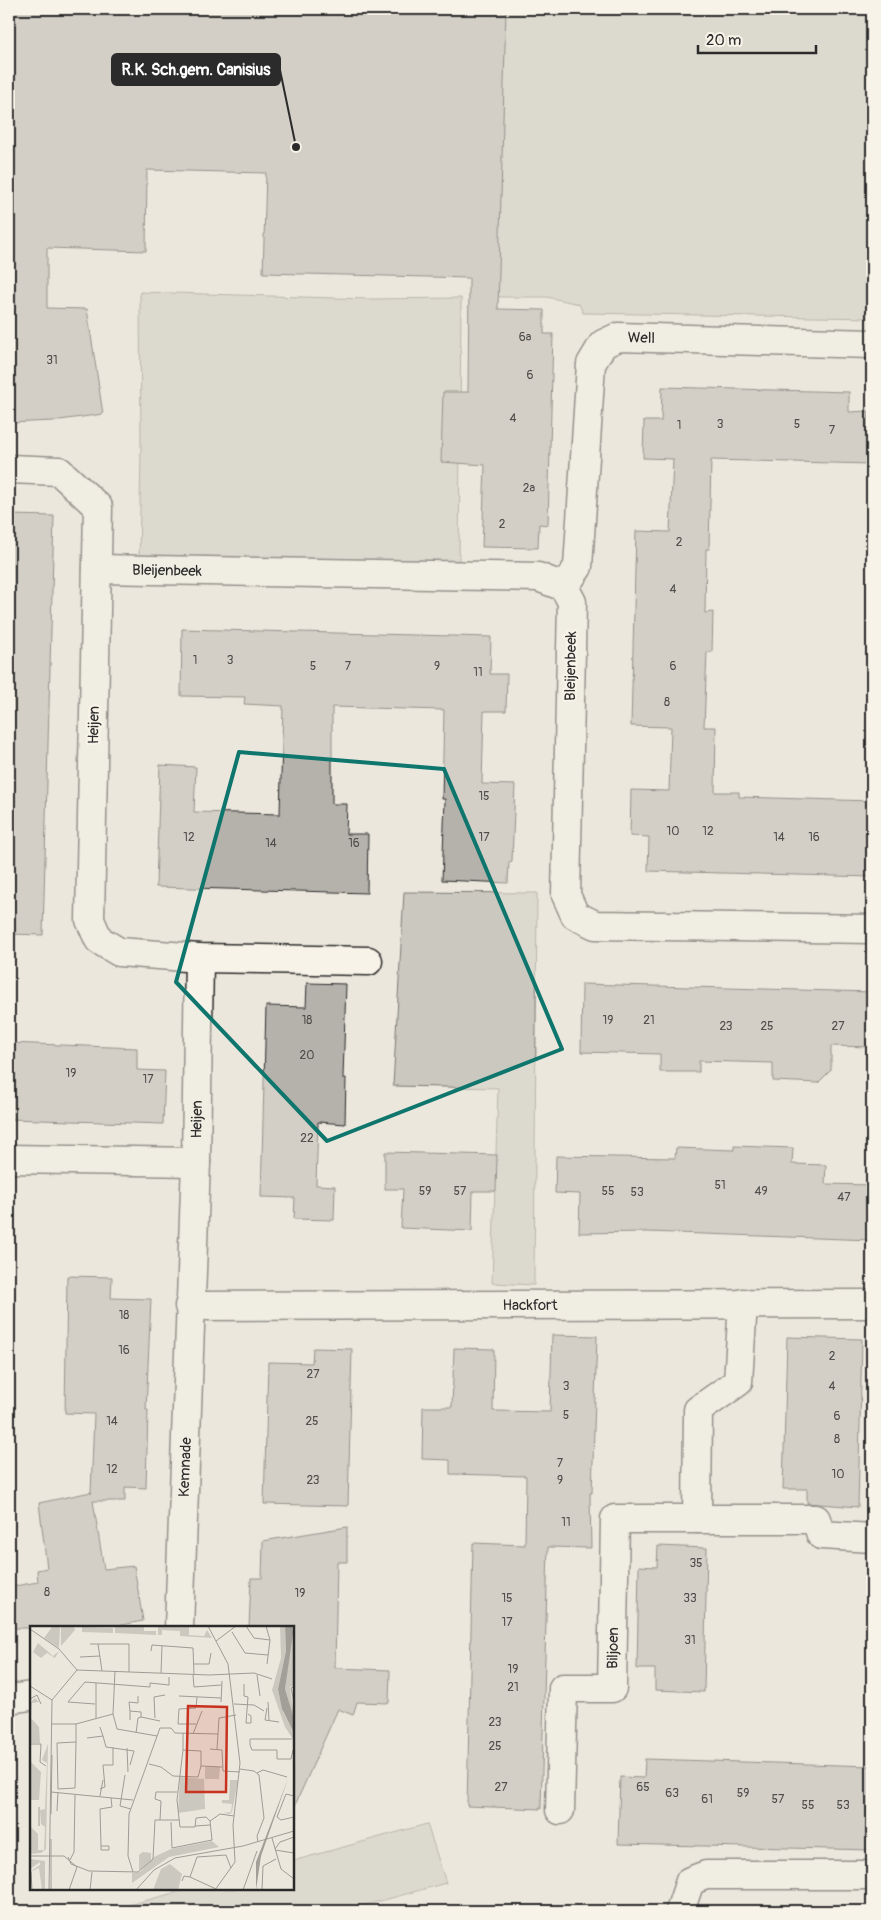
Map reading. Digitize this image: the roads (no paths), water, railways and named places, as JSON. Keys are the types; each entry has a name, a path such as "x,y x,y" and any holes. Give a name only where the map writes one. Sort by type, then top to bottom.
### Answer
{"street":[{"name":"Well","path":"564,587 578,567 591,364 602,344 618,337 872,344"},
{"name":"Heijen","path":"9,469 59,472 98,507 90,920 98,940 119,952 199,958 368,961"},
{"name":"Bleijenbeek","path":"97,569 538,577 564,587 572,602 566,895 575,915 595,925 872,929"},
{"name":"Heijen","path":"189,1306 196,1162 199,958"},
{"path":"9,1159 196,1162"},
{"path":"697,1519 698,1410 738,1382 743,1303"},
{"name":"Hackfort","path":"189,1306 872,1304"},
{"name":"Kemnade","path":"179,1626 189,1306"},
{"name":"Biljoen","path":"560,1810 563,1688 612,1688 615,1519 816,1519 821,1535 872,1538"},
{"path":"9,1699 30,1696"},
{"path":"680,1911 690,1881 706,1874 872,1875"}],"place":[{"name":"R.K. Sch.gem. Canisius","path":"296,147"}]}
